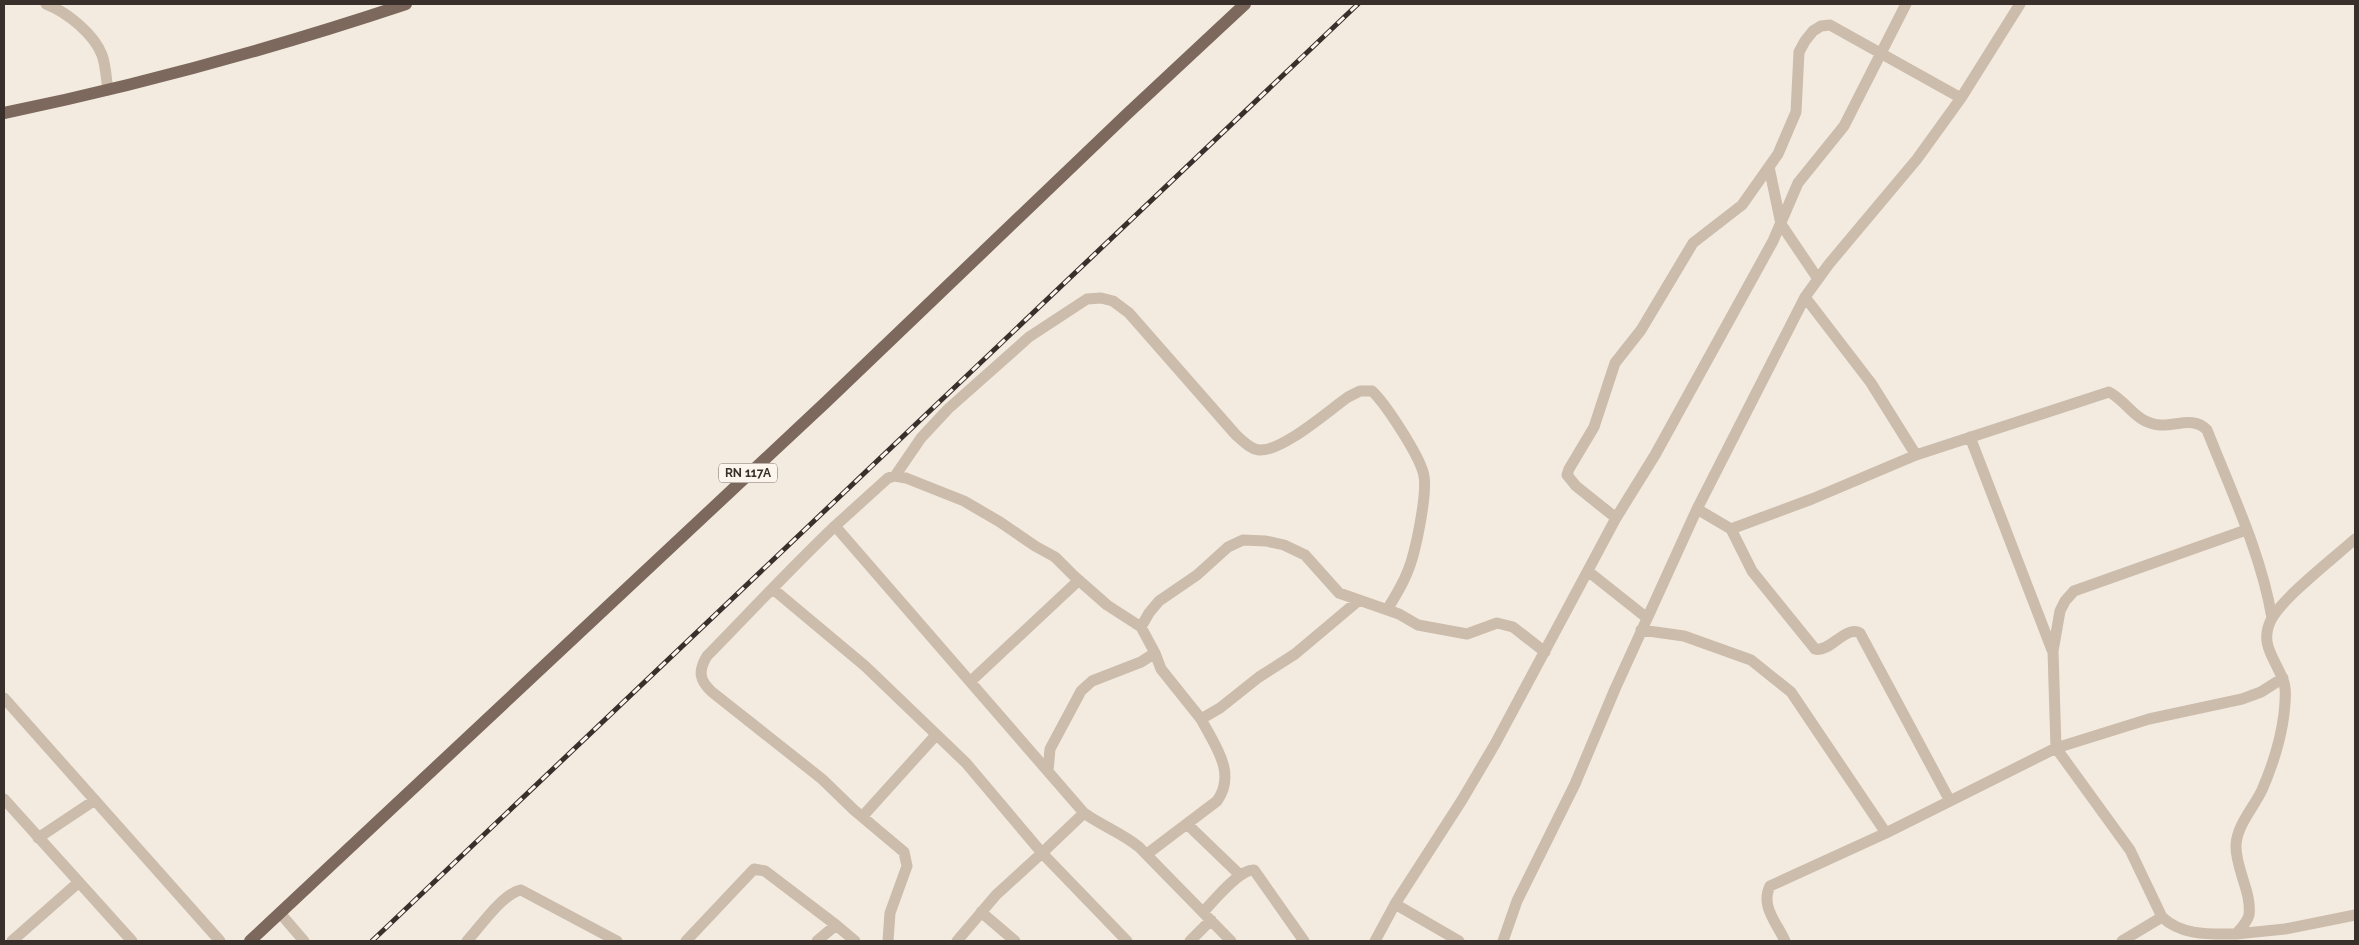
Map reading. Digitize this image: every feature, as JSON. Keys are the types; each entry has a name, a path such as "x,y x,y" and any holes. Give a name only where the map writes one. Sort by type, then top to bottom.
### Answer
{"main road":[{"path":"4,113 180,72 326,30 406,4"},
{"name":"RN 117A","path":"250,941 833,395 1126,114 1245,4"}],"street":[{"path":"46,4 57,8 98,45 105,63 108,90"},
{"path":"1375,941 1395,904 1462,800 1589,572 1616,518 1655,455 1782,224 1788,204 1798,183 1844,126 1906,4"},
{"path":"1503,941 1517,901 1575,784 1641,630 1697,509 1806,297 1818,279 1917,160 1961,98 2020,4"},
{"path":"1616,518 1576,486 1568,475 1569,468 1594,427 1610,372 1641,330 1693,243 1742,205 1778,154 1796,112 1800,52 1805,41 1813,31 1821,26 1830,25 1961,98"},
{"path":"1768,167 1782,224 1818,279"},
{"path":"1806,297 1871,383 1916,455"},
{"path":"895,476 921,438 948,409 1029,337 1087,299 1101,298 1114,301 1130,313 1236,435 1247,445 1257,450 1275,447 1348,397 1360,391 1372,391 1382,401 1423,472 1425,486 1414,554 1407,573 1387,610"},
{"path":"1731,529 1812,499 1916,455 2109,392 2140,419 2160,425 2195,422 2207,430 2266,586 2272,618"},
{"path":"1970,437 2053,651"},
{"path":"888,941 890,913 907,866 907,858 898,845 862,817 822,779 702,683 700,670 707,656 782,578 888,478 895,476 964,501 1055,557 1107,604 1141,627 1161,669 1201,719 1226,772 1224,791 1217,801 1147,854"},
{"path":"1697,509 1731,529 1752,571 1814,649 1823,649 1852,632 1860,633 1950,801"},
{"path":"835,526 971,681 1084,814 1126,836 1147,854 1230,941"},
{"path":"2246,530 2074,591 2065,601 2060,611 2053,651 2056,748 2130,850 2162,917 2179,930 2209,934 2236,934 2285,929 2355,915"},
{"path":"2236,934 2245,924 2248,916 2248,902 2236,857 2236,842 2245,818 2262,790 2284,714 2285,682 2269,652 2266,640 2272,618 2277,610 2355,539"},
{"path":"1141,627 1159,601 1196,575 1228,547 1243,540 1275,543 1305,555 1339,593 1399,614 1418,625 1461,634 1474,633 1496,623 1513,627 1545,652"},
{"path":"1589,572 1647,618"},
{"path":"971,681 1079,580"},
{"path":"773,589 865,666 966,763 1042,853 1127,941"},
{"path":"1201,719 1220,708 1259,677 1295,654 1358,600"},
{"path":"1641,630 1684,636 1751,660 1774,676 1791,692 1886,833"},
{"path":"1048,771 1050,749 1081,691 1092,681 1142,662 1155,653"},
{"path":"1785,941 1767,906 1766,899 1770,886 1886,833 2056,748 2149,719 2242,699 2261,692 2282,678"},
{"path":"6,704 96,800 220,941"},
{"path":"862,817 936,735"},
{"path":"4,799 79,882 127,940"},
{"path":"38,838 96,800"},
{"path":"957,941 981,912 1084,814"},
{"path":"1187,824 1240,875"},
{"path":"686,941 754,869 764,871 836,925 854,941"},
{"path":"1203,912 1240,875 1249,870 1254,870 1304,941"},
{"path":"12,941 79,882"},
{"path":"467,941 506,898 514,891 521,890 616,941"},
{"path":"1395,904 1459,941"},
{"path":"981,912 1015,941"},
{"path":"280,913 304,941"},
{"path":"2122,941 2162,917"},
{"path":"1190,941 1211,920"},
{"path":"817,941 836,925"}],"railway":[{"path":"372,941 1358,4"}]}
